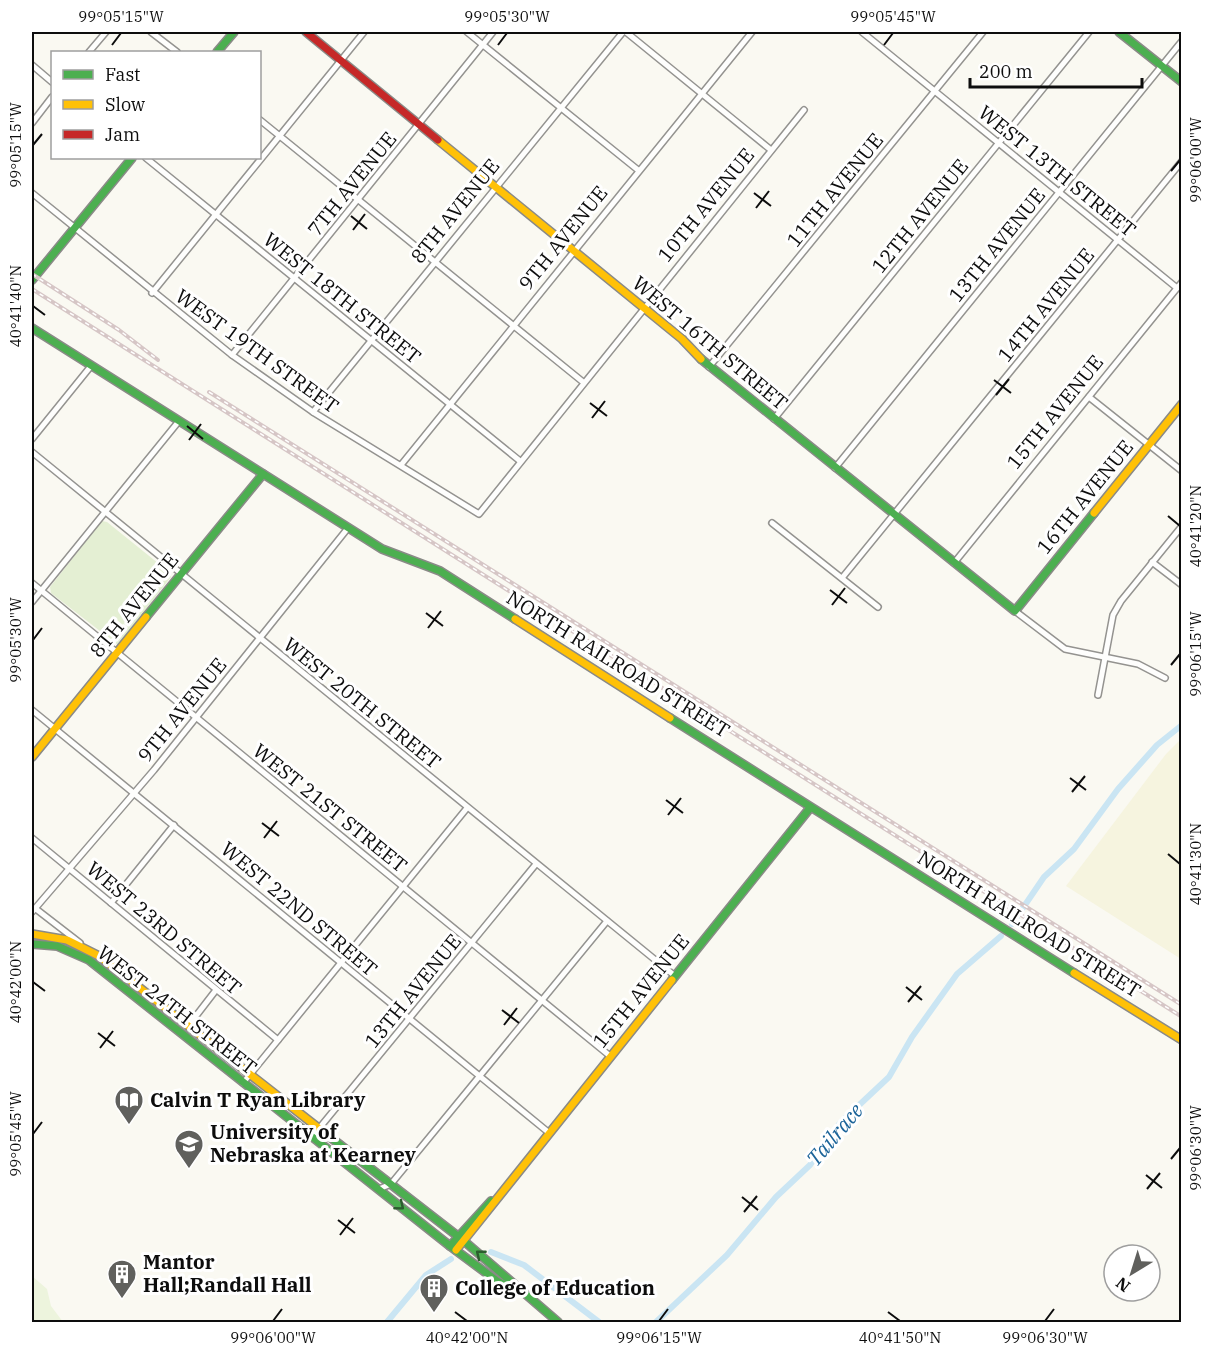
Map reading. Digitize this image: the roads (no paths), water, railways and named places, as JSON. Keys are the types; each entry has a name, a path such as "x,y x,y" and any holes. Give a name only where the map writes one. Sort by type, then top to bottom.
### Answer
{"main road":[{"path":"218,51 234,32"},
{"name":"WEST 16TH STREET","path":"306,32 644,307 682,339 709,367 1015,611"},
{"path":"1119,32 1182,82"},
{"path":"32,280 131,159"},
{"name":"NORTH RAILROAD STREET","path":"32,328 389,553 440,571 810,808 1182,1040"},
{"name":"16TH AVENUE","path":"1015,611 1182,404"},
{"name":"8TH AVENUE","path":"32,757 263,474"},
{"name":"15TH AVENUE","path":"453,1248 810,808"},
{"name":"WEST 24TH STREET","path":"32,934 59,938 84,946 189,1025 461,1239 558,1323"},
{"name":"WEST 24TH STREET","path":"32,944 57,946 89,960 453,1248 497,1281 522,1294"}],"street":[{"path":"90,51 106,32"},
{"path":"151,32 176,51"},
{"path":"152,293 364,32"},
{"path":"467,32 638,170"},
{"name":"7TH AVENUE","path":"232,355 493,32"},
{"path":"624,32 771,150"},
{"name":"8TH AVENUE","path":"313,412 624,32"},
{"name":"9TH AVENUE","path":"401,465 573,249 752,32"},
{"name":"WEST 13TH STREET","path":"865,32 1177,288"},
{"name":"11TH AVENUE","path":"709,367 983,32"},
{"name":"12TH AVENUE","path":"774,419 1089,32"},
{"name":"13TH AVENUE","path":"835,468 1182,41"},
{"path":"32,65 51,81"},
{"path":"32,123 51,98"},
{"name":"10TH AVENUE","path":"478,514 804,110"},
{"path":"261,121 583,382"},
{"name":"WEST 18TH STREET","path":"147,159 520,461"},
{"name":"14TH AVENUE","path":"842,578 1182,161"},
{"name":"WEST 19TH STREET","path":"32,194 152,293 232,355 313,412 478,514"},
{"name":"15TH AVENUE","path":"954,563 1182,282"},
{"path":"32,439 91,366"},
{"path":"1089,397 1182,471"},
{"path":"32,602 179,421"},
{"name":"WEST 20TH STREET","path":"32,452 675,976"},
{"path":"772,523 878,607"},
{"path":"1098,695 1113,615 1121,601 1182,526"},
{"name":"9TH AVENUE","path":"34,911 134,793 348,528"},
{"path":"1152,562 1182,585"},
{"name":"WEST 21ST STREET","path":"32,583 610,1056"},
{"name":"WEST 16TH STREET","path":"1015,611 1065,649 1138,664 1165,678"},
{"name":"WEST 22ND STREET","path":"32,710 548,1132"},
{"path":"243,1083 466,808"},
{"path":"111,903 174,825"},
{"name":"WEST 23RD STREET","path":"32,838 278,1040"},
{"name":"13TH AVENUE","path":"312,1137 536,864"},
{"name":"WEST 24TH STREET","path":"34,911 84,946"},
{"path":"380,1189 390,1184 607,921"},
{"path":"189,1025 216,990"}],"waterway":[{"name":"Tailrace","path":"1012,924 1044,877 1074,849 1118,789 1157,745 1182,725"},
{"name":"Tailrace","path":"656,1322 727,1255 776,1197 810,1165 840,1123 889,1077 912,1037 957,974 1001,936"},
{"name":"Tailrace","path":"491,1252 524,1265 599,1322"},
{"name":"Tailrace","path":"387,1322 426,1275 451,1259"}],"railway":[{"path":"32,274 119,330 158,360"},
{"path":"32,289 1182,1017"},
{"path":"209,392 1182,1005"}],"place":[{"name":"Calvin T Ryan Library","path":"129,1126"},
{"name":"University of Nebraska at Kearney","path":"189,1170"},
{"name":"Mantor Hall;Randall Hall","path":"122,1300"},
{"name":"College of Education","path":"434,1314"}]}
